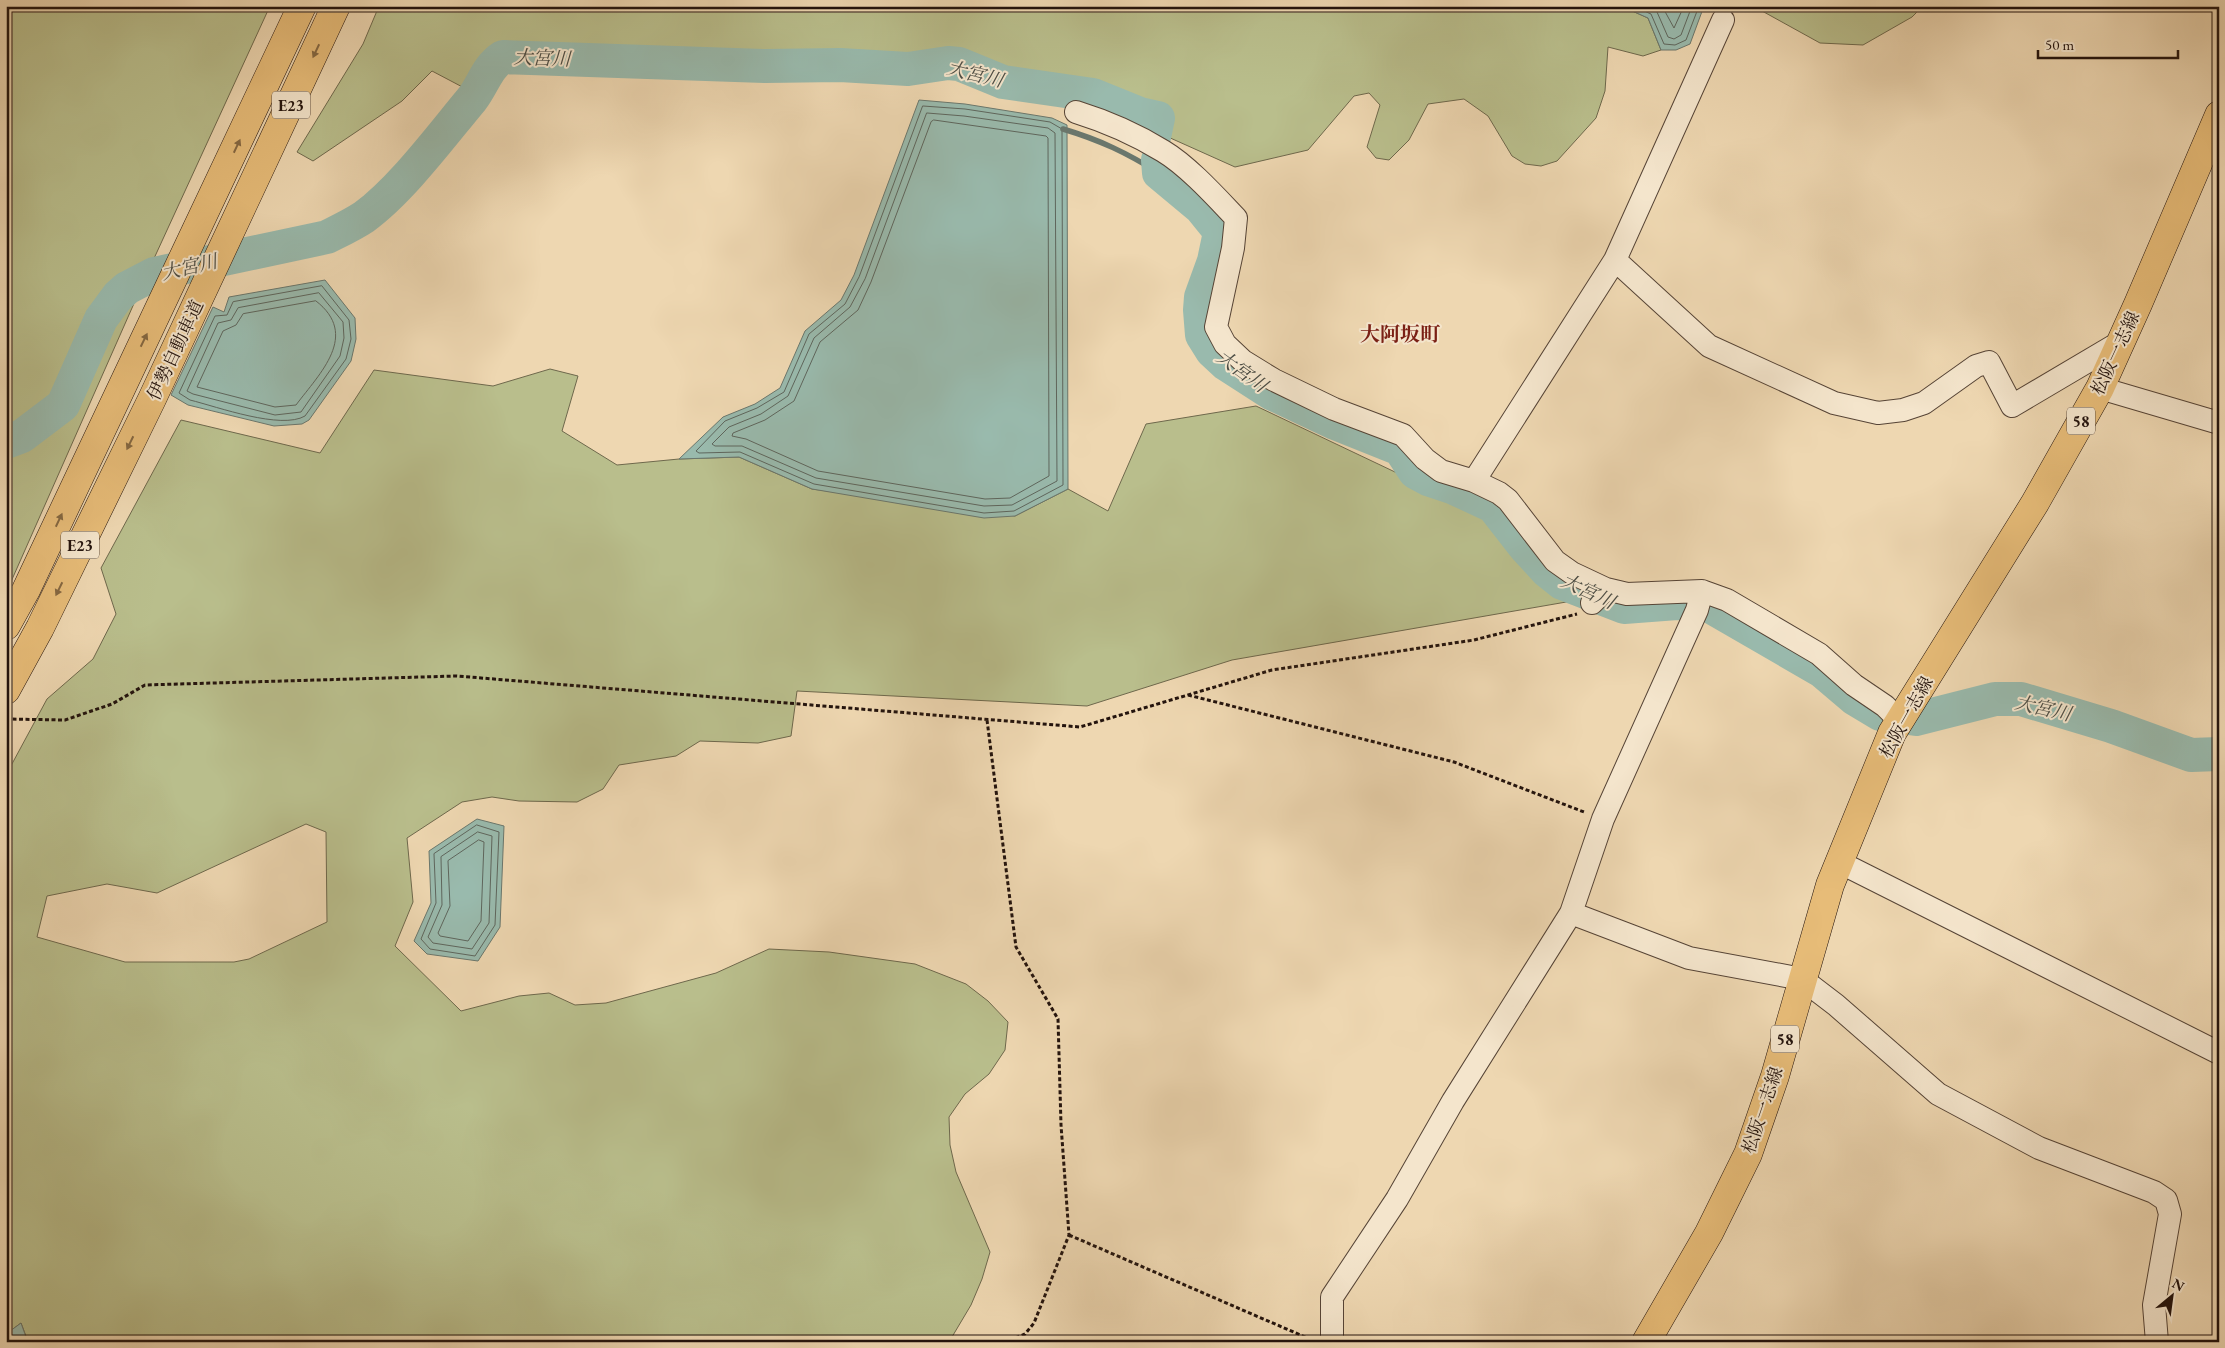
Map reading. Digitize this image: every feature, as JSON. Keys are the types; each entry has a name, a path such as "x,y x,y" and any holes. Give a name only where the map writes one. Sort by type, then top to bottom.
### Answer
{"main road":[{"name":"伊勢自動車道","path":"6,626 26,590 302,6"},
{"name":"伊勢自動車道","path":"6,690 40,628 152,399 245,204 336,6"},
{"name":"松阪一志線","path":"1646,1342 1709,1233 1748,1154 1775,1076 1816,926 1839,862 1898,715 2035,503 2100,388 2219,115"}],"street":[{"path":"1474,481 1614,260 1723,20"},
{"path":"1076,112 1096,119 1164,151 1212,192 1236,218 1233,248 1216,327 1225,344 1243,361 1274,380 1317,401 1403,435 1433,466 1441,471 1474,481 1499,493 1508,500 1554,561 1601,594 1726,600 1820,654 1854,685 1898,715"},
{"path":"1614,260 1709,346 1834,403 1878,413 1903,410 1924,403 1976,366 1989,362 2012,406 2122,341"},
{"path":"2100,388 2219,423"},
{"path":"1332,1342 1332,1297 1397,1199 1453,1101 1571,914 1603,819 1700,598"},
{"path":"1839,862 2219,1052"},
{"path":"1571,914 1689,958 1802,979 1836,1005 1938,1094 2039,1148 2154,1192 2166,1200 2170,1214 2154,1305 2156,1342"}],"path":[{"path":"6,719 65,720 112,704 145,685 457,676 1080,727 1272,670 1474,640 1580,614 1601,594"},
{"path":"1187,695 1454,762 1603,819"},
{"path":"988,720 1016,946 1058,1019 1061,1125 1069,1235 1034,1323 1025,1334 1005,1342"},
{"path":"1069,1235 1317,1342"}],"green space":[{"path":"6,6 270,6 151,265 6,593"},
{"path":"379,6 1621,6 1648,18 1661,50 1643,56 1608,47 1605,91 1596,118 1557,161 1541,166 1525,164 1512,156 1488,116 1464,99 1428,104 1409,140 1389,160 1376,158 1367,147 1380,105 1369,93 1354,96 1308,150 1235,167 1090,102 1027,78 953,58 875,53 628,66 502,65 470,91 432,71 402,101 313,161 297,152 363,44"},
{"path":"1753,6 1923,6 1912,17 1863,45 1820,43"},
{"path":"550,369 578,376 562,431 617,465 679,459 739,457 812,489 1015,516 1068,489 1108,511 1146,424 1256,406 1494,519 1572,601 1232,660 1087,706 797,691 791,736 758,743 700,741 676,756 619,765 603,789 577,802 519,801 492,797 462,802 407,838 413,902 395,946 461,1011 519,996 549,993 575,1005 606,1003 716,973 769,949 829,952 915,964 966,984 988,1001 1008,1022 1005,1050 989,1074 965,1094 949,1117 950,1145 956,1172 990,1252 982,1279 971,1305 949,1342 24,1342 26,1336 21,1323 6,1334 6,775 47,699 93,659 116,614 101,568 181,420 320,453 374,370 493,386","holes":["306,824 326,832 327,922 249,959 234,962 125,962 37,937 47,896 107,884 157,893"]}],"water":[{"path":"1621,6 1704,6 1690,44 1676,50 1661,50 1648,18"},
{"path":"919,100 965,104 1052,118 1067,125 1068,489 1015,516 984,518 812,489 739,457 679,459 723,417 755,404 780,388 805,331 841,300 854,275"},
{"path":"325,280 355,318 356,339 351,361 309,420 302,424 274,426 188,405 171,395 213,307 224,312 229,297"},
{"path":"477,819 504,826 500,927 478,961 427,954 414,941 431,903 429,851"},
{"path":"21,1323 26,1337 24,1342 6,1342 6,1334"}],"waterway":[{"name":"大宮川","path":"6,442 22,436 63,405 101,319 118,296 127,288 154,274 327,237 364,217 393,192 421,161 476,94 489,71 503,57 765,66 840,65 908,69 948,63 959,64 1003,82 1093,95 1140,114 1158,118 1154,137"},
{"path":"1063,129 1113,148 1159,173"},
{"name":"大宮川","path":"1158,160 1159,173 1201,208 1218,229 1219,237 1214,261 1201,297 1200,310 1202,335 1212,351 1226,364 1271,393 1335,423 1400,449 1415,472 1493,506 1525,547 1547,571 1562,583 1624,607 1677,603 1708,605 1822,671 1855,699 1880,714 1916,719 1995,699 2021,699 2111,726 2191,755 2219,754"}],"district":[{"name":"大阿坂町","path":"1400,334"}]}
